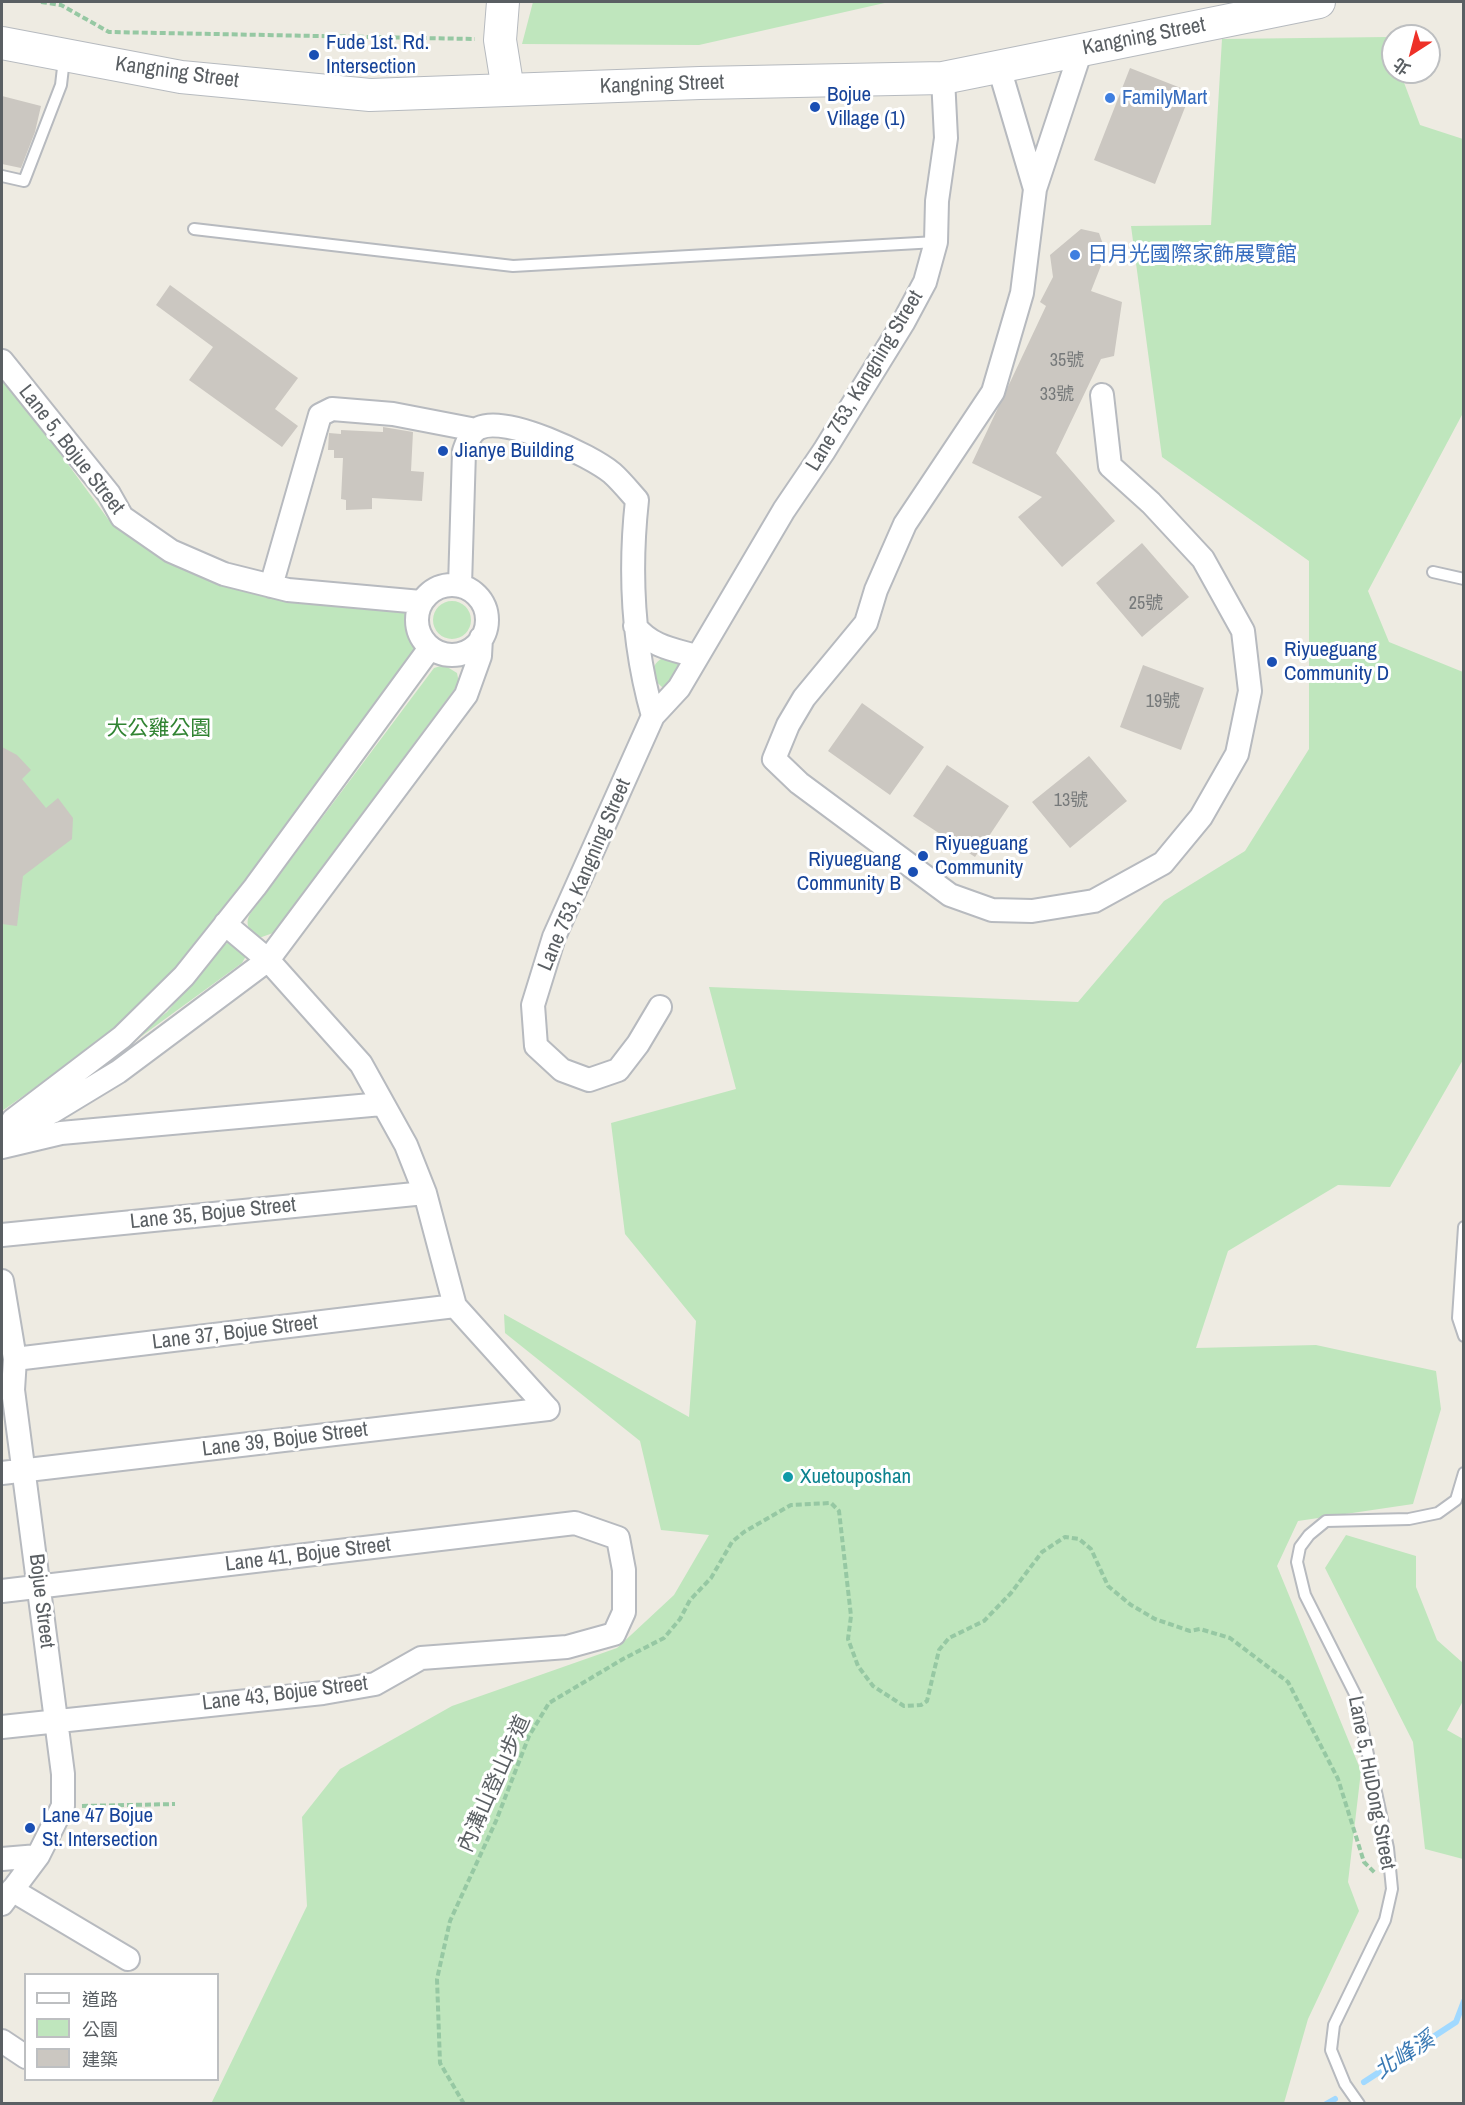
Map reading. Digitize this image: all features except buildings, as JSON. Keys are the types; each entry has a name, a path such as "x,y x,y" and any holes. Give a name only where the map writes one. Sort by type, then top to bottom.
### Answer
{"street":[{"path":"503,2 500,40 508,90"},
{"name":"Kangning Street","path":"2,43 181,77 370,95 700,83 943,78 998,64 1081,50 1318,2"},
{"path":"1081,50 1035,189 1022,293 993,392 905,524 876,591 866,623 804,698 788,726 774,759 799,783 950,895 992,910 1032,911 1094,901 1163,863 1201,817 1237,754 1250,691 1243,632 1203,559 1151,503 1110,466 1105,438 1102,395"},
{"path":"998,64 1035,189"},
{"name":"Lane 753, Kangning Street","path":"660,1007 638,1044 618,1070 589,1080 562,1070 536,1046 533,1005 554,937 653,717 674,696 784,510 824,451 903,323 925,282 936,242 937,201 946,138 943,78"},
{"name":"Lane 5, Bojue Street","path":"2,361 109,494 122,517 171,551 224,574 288,590 421,603"},
{"path":"271,586 320,415 332,409 393,414 476,430 495,426 546,437 581,453 612,473 637,500 632,549 635,626 644,685 653,717"},
{"path":"460,586 464,451 469,437 476,430"},
{"path":"2,1137 52,1112 118,1072 268,960 466,695 480,656 486,616 483,605 476,595 460,586 444,586 433,590 421,603 417,618 418,629 430,648 452,655 474,647 481,638"},
{"path":"635,626 645,639 659,646 696,656"},
{"path":"2,1128 122,1037 184,976 430,648"},
{"path":"225,924 268,960 361,1064 405,1145 425,1193 454,1306"},
{"path":"2,1147 61,1133 382,1104"},
{"name":"Lane 35, Bojue Street","path":"2,1235 425,1193"},
{"name":"Bojue Street","path":"2,1281 15,1359 7,1391 12,1471 40,1587 63,1774 63,1806 38,1856 7,1897"},
{"name":"Lane 37, Bojue Street","path":"15,1359 454,1306"},
{"name":"Lane 39, Bojue Street","path":"12,1471 548,1409 454,1306"},
{"name":"Lane 41, Bojue Street","path":"2,1592 575,1523"},
{"name":"Lane 43, Bojue Street","path":"56,1721 323,1693 375,1684 421,1658 567,1647 614,1634 624,1612 624,1570 618,1538 575,1523"},
{"path":"2,1727 56,1721"},
{"path":"2,1859 38,1856"},
{"path":"7,1897 128,1959"},
{"path":"2,2041 24,2056"}],"lane":[{"path":"2,176 24,181 61,85 65,55"},
{"path":"194,229 513,266 936,242"},
{"path":"1433,572 1464,579"},
{"path":"1464,1227 1458,1318 1464,1336"},
{"name":"Lane 5, HuDong Street","path":"1359,2103 1345,2084 1331,2050 1334,2025 1385,1920 1392,1889 1388,1848 1355,1694 1305,1595 1297,1562 1300,1547 1309,1535 1326,1521 1409,1519 1438,1513 1460,1501 1464,1473"}],"path":[{"path":"41,2 61,5 110,32 500,40"},
{"name":"內溝山登山步道","path":"464,2103 440,2063 437,1979 450,1921 496,1821 530,1736 549,1703 623,1659 664,1638 680,1619 690,1600 711,1578 732,1542 771,1516 799,1503 831,1503 839,1511 851,1616 848,1639 858,1665 873,1686 904,1706 921,1706 927,1701 939,1650 949,1638 984,1621 1011,1593 1042,1552 1065,1537 1079,1539 1091,1549 1108,1586 1131,1605 1155,1619 1190,1631 1200,1629 1230,1638 1288,1682 1338,1779 1364,1862 1392,1889"},
{"path":"63,1806 176,1804"}],"green space":[{"path":"533,2 889,2 699,45 522,44"},
{"path":"1381,37 1381,84 1405,84 1420,125 1463,139 1463,413 1368,591 1389,642 1463,672 1464,1058 1390,1187 1338,1185 1228,1251 1196,1348 1316,1345 1436,1371 1441,1409 1413,1504 1298,1521 1277,1566 1361,1771 1348,1882 1359,1911 1308,2019 1284,2103 211,2104 307,1906 302,1817 340,1769 452,1706 617,1648 674,1595 709,1535 661,1530 640,1441 505,1333 504,1314 689,1417 696,1321 625,1234 611,1123 736,1089 709,987 1078,1002 1164,901 1245,851 1309,749 1309,561 1162,457 1131,226 1211,225 1222,39"},
{"name":"大公雞公園","path":"2,374 108,519 215,581 281,601 410,611 407,626 417,651 181,965 108,1036 2,1111"},
{"path":"452,601 465,607 471,620 465,633 452,639 439,633 433,620 439,607"},
{"path":"665,657 676,658 683,666 664,688 656,681 653,672 656,663"},
{"path":"444,665 457,673 459,683 273,933 259,938 249,928 250,914 434,668"},
{"path":"230,941 246,956 242,963 40,1110 167,1012 223,946"},
{"path":"1346,1535 1416,1556 1416,1587 1437,1640 1463,1663 1463,1701 1447,1730 1463,1739 1463,1859 1425,1849 1413,1742 1325,1568"}],"waterway":[{"name":"北峰溪","path":"1364,2082 1456,2022 1464,2001"},
{"name":"北峰溪","path":"1326,2104 1335,2099"}],"place":[{"name":"Fude 1st. Rd. Intersection","path":"314,55"},
{"name":"FamilyMart","path":"1110,98"},
{"name":"Bojue Village (1)","path":"815,107"},
{"name":"日月光國際家飾展覽館","path":"1075,255"},
{"name":"Jianye Building","path":"443,451"},
{"name":"Riyueguang Community D","path":"1272,662"},
{"name":"Riyueguang Community","path":"923,856"},
{"name":"Riyueguang Community B","path":"913,872"},
{"name":"Xuetouposhan","path":"788,1477"},
{"name":"Lane 47 Bojue St. Intersection","path":"30,1828"}]}
